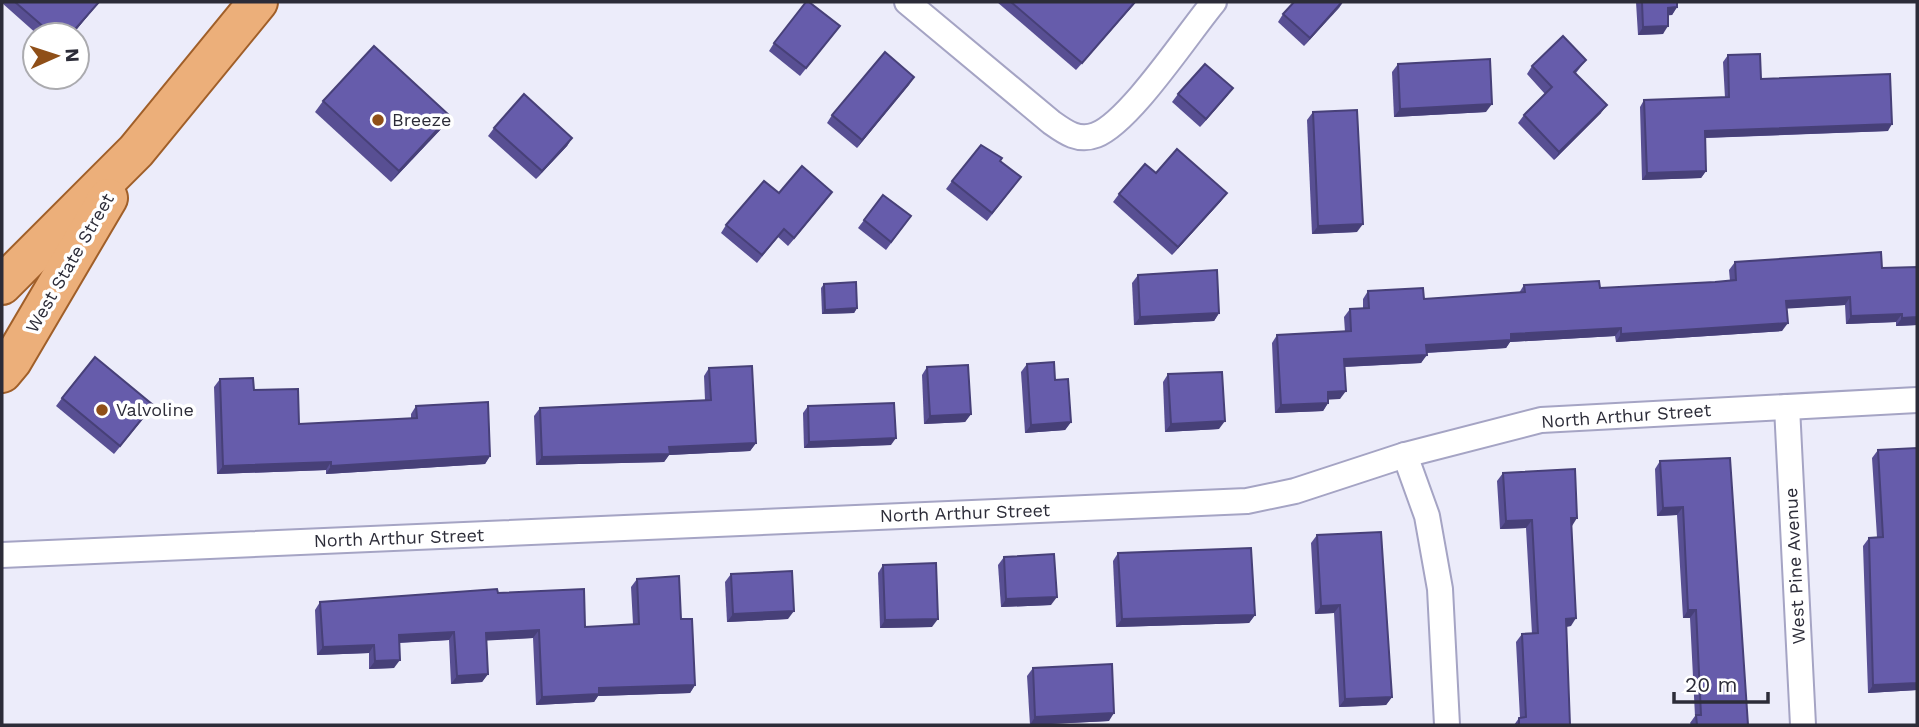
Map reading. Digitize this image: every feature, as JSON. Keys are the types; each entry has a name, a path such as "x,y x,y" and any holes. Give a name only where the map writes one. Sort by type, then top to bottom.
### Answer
{"main road":[{"name":"West State Street","path":"2,285 136,151 257,2"},
{"name":"West State Street","path":"2,373 12,361 136,151"}],"street":[{"path":"907,2 1051,122 1073,137 1094,136 1118,122 1214,2"},
{"name":"North Arthur Street","path":"2,555 1247,501 1295,491 1405,455 1541,420 1917,400"},
{"name":"West Pine Avenue","path":"1787,407 1802,725"},
{"path":"1405,455 1427,516 1440,589 1447,725"}],"building":[{"path":"15,2 99,2 82,21 37,21"},
{"path":"806,2 840,26 806,68 774,43"},
{"path":"1011,2 1135,2 1082,63"},
{"path":"1294,2 1342,2 1310,38 1283,14"},
{"path":"1642,2 1677,2 1677,7 1668,8 1668,26 1643,27"},
{"path":"1563,36 1586,60 1574,72 1607,105 1559,152 1524,115 1552,87 1532,66"},
{"name":"Breeze","path":"374,46 450,116 399,171 323,101"},
{"path":"885,52 914,77 862,140 832,115"},
{"path":"1760,54 1761,79 1890,74 1892,124 1705,131 1706,171 1647,173 1644,100 1729,97 1728,55"},
{"path":"1490,59 1492,104 1400,109 1398,64"},
{"path":"1205,64 1233,88 1206,119 1178,94"},
{"path":"524,94 572,138 542,171 494,128"},
{"path":"1357,110 1363,224 1318,226 1313,112"},
{"path":"981,145 1002,158 1000,161 1021,177 992,213 952,181"},
{"path":"1177,149 1227,193 1178,247 1119,194 1145,164 1156,173"},
{"path":"802,166 832,192 794,238 784,229 762,255 726,225 764,181 779,193"},
{"path":"883,195 911,216 891,242 864,220"},
{"path":"1881,252 1882,268 1917,267 1917,317 1902,318 1902,314 1851,316 1850,297 1786,301 1788,323 1621,334 1621,328 1511,334 1511,340 1426,345 1427,355 1344,359 1346,391 1328,392 1328,403 1281,405 1277,335 1351,331 1350,309 1369,308 1368,291 1423,288 1424,299 1525,292 1524,285 1599,281 1600,288 1715,282 1736,280 1735,262"},
{"path":"1217,270 1219,313 1140,317 1138,275"},
{"path":"856,282 857,308 825,310 824,284"},
{"name":"Valvoline","path":"95,357 153,405 120,446 62,398"},
{"path":"1054,362 1055,380 1068,379 1071,422 1031,425 1027,364"},
{"path":"968,365 971,414 930,416 927,367"},
{"path":"752,366 756,443 669,447 670,454 542,457 540,408 711,400 709,368"},
{"path":"1222,372 1225,421 1171,424 1168,374"},
{"path":"253,378 254,390 298,389 299,424 417,418 416,406 488,402 490,456 331,466 331,462 223,466 220,379"},
{"path":"894,403 896,438 809,442 808,406"},
{"path":"1917,448 1917,683 1873,685 1869,538 1883,537 1878,450"},
{"path":"1730,458 1748,725 1697,725 1696,715 1701,715 1696,610 1688,610 1683,507 1663,508 1660,461"},
{"path":"1575,469 1577,518 1571,518 1576,618 1566,619 1570,725 1519,725 1519,718 1526,717 1522,634 1538,633 1532,520 1506,521 1503,473"},
{"path":"1381,532 1392,697 1345,699 1340,605 1321,606 1317,535"},
{"path":"1251,548 1255,615 1122,619 1118,553"},
{"path":"1054,554 1057,597 1006,599 1004,557"},
{"path":"936,563 938,619 885,620 883,565"},
{"path":"792,571 794,611 733,614 731,574"},
{"path":"679,576 681,619 692,619 695,685 599,688 599,694 542,697 539,630 486,633 488,674 457,676 454,632 399,635 400,660 375,661 374,645 323,647 320,602 497,589 498,593 584,589 585,627 639,624 637,579"},
{"path":"1112,664 1114,713 1035,717 1033,668"}],"place":[{"name":"Breeze","path":"378,120"},
{"name":"Valvoline","path":"102,410"}]}
